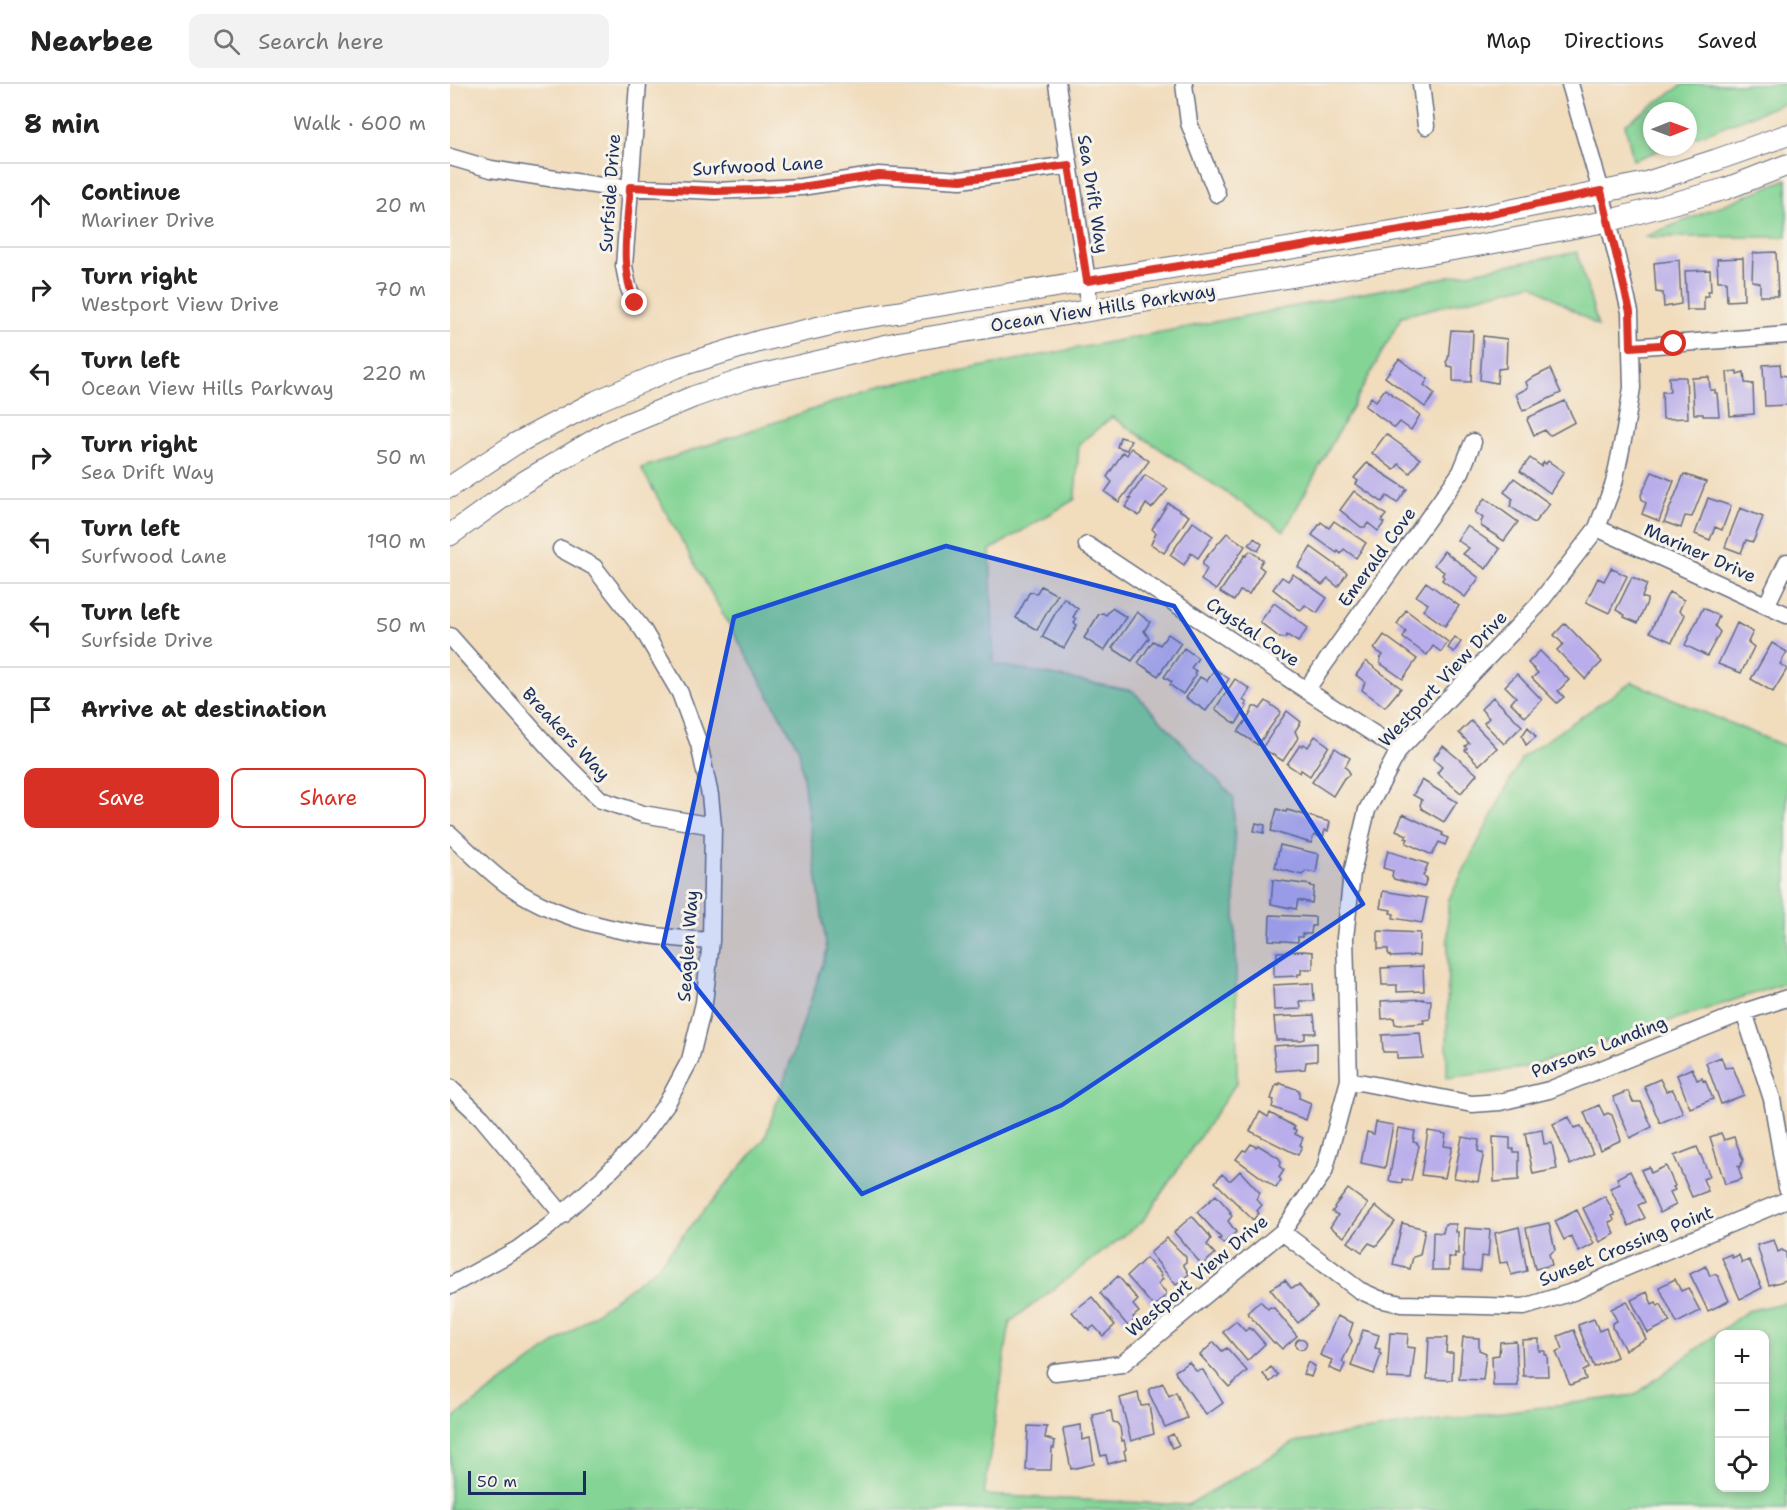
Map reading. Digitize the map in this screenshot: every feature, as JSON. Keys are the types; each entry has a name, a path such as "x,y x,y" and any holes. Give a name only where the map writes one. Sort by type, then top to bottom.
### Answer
{"main road":[{"name":"Ocean View Hills Parkway","path":"450,535 524,482 608,432 693,397 748,378 901,342 1492,243 1605,207 1645,183 1787,135"},
{"name":"Ocean View Hills Parkway","path":"450,487 514,444 597,401 676,367 760,340 850,320 1468,219 1605,207 1725,189 1787,165"}],"street":[{"name":"Surfside Drive","path":"635,303 628,286 624,266 638,84"},
{"name":"Sea Drift Way","path":"1057,84 1087,281 1089,310"},
{"path":"1184,84 1189,123 1217,194"},
{"path":"1421,84 1426,126"},
{"name":"Westport View Drive","path":"1055,1372 1122,1364 1282,1232 1324,1172 1349,1080 1344,960 1349,891 1356,851 1367,810 1399,750 1537,606 1597,528 1614,483 1632,388 1630,312 1605,207 1570,84"},
{"name":"Surfwood Lane","path":"450,157 491,169 601,186 715,191 801,187 879,175 961,180 1069,165"},
{"path":"1631,347 1787,335"},
{"name":"Emerald Cove","path":"1306,690 1461,472 1473,442"},
{"name":"Mariner Drive","path":"1597,528 1787,615"},
{"name":"Crystal Cove","path":"1087,545 1399,750"},
{"name":"Seaglen Way","path":"450,1286 525,1245 563,1215 637,1144 667,1103 690,1060 704,1003 711,941 712,826 710,795 699,744 680,693 643,630 594,567 561,549"},
{"path":"1767,604 1787,562"},
{"name":"Breakers Way","path":"450,636 551,750 602,800 643,814 712,826"},
{"path":"450,834 509,885 557,912 662,939 711,941"},
{"name":"Parsons Landing","path":"1349,1080 1472,1104 1500,1102 1549,1090 1744,1012 1787,998"},
{"path":"1744,1012 1772,1099 1787,1188"},
{"path":"450,1088 482,1118 563,1215"},
{"name":"Sunset Crossing Point","path":"1282,1232 1359,1290 1379,1299 1401,1304 1524,1307 1576,1291 1787,1200"}],"highlighted area":[{"path":"946,546 1174,606 1363,904 1062,1105 862,1194 663,946 734,617"}],"green space":[{"path":"1684,84 1787,84 1787,102 1697,137 1697,102 1657,102"},
{"path":"1643,112 1644,156 1633,160 1625,124"},
{"path":"1787,179 1787,237 1644,237"},
{"path":"1577,252 1598,326 1532,284 1402,316 1284,531 1112,417 1079,444 1075,499 990,550 994,664 1133,691 1234,798 1237,1082 1142,1222 1010,1322 984,1495 1188,1505 1295,1442 1410,1424 1635,1395 1715,1335 1715,1492 1769,1492 1769,1330 1722,1330 1747,1311 1787,1302 1787,1510 450,1510 450,1421 655,1269 765,1138 827,951 799,749 641,468 881,386"},
{"path":"1632,682 1787,747 1787,983 1523,1068 1447,1078 1448,901 1522,757"}],"building":[{"path":"1776,252 1778,296 1760,296 1760,283 1752,281 1753,253"},
{"path":"1743,258 1744,300 1727,301 1726,281 1718,281 1717,259"},
{"path":"1679,260 1681,304 1664,307 1663,293 1656,292 1654,263"},
{"path":"1710,270 1711,291 1708,291 1709,296 1704,296 1704,310 1687,310 1685,271"},
{"path":"1451,330 1473,331 1471,382 1453,381 1453,367 1448,366 1446,362"},
{"path":"1483,336 1507,339 1506,368 1498,369 1497,383 1480,380"},
{"path":"1399,359 1428,379 1424,385 1435,394 1425,407 1385,377"},
{"path":"1780,364 1781,375 1787,376 1787,405 1765,406 1763,365"},
{"path":"1550,369 1561,393 1523,411 1516,394 1528,388 1526,382 1530,379"},
{"path":"1737,371 1737,374 1744,372 1745,383 1753,384 1754,414 1730,416 1727,372"},
{"path":"1669,377 1686,377 1688,418 1663,419 1662,392 1670,392"},
{"path":"1709,377 1710,390 1715,390 1717,393 1719,416 1694,414 1692,378"},
{"path":"1385,389 1420,415 1411,430 1400,422 1395,428 1365,406 1371,397 1376,401"},
{"path":"1565,401 1575,422 1551,435 1545,430 1534,435 1527,420 1529,417"},
{"path":"1386,434 1420,459 1410,473 1399,464 1394,470 1372,453"},
{"path":"1120,437 1131,440 1127,450 1117,447"},
{"path":"1131,448 1149,461 1119,502 1105,492 1112,482 1107,477 1123,452 1127,455"},
{"path":"1530,458 1541,466 1548,461 1564,472 1550,493 1520,471"},
{"path":"1367,463 1407,489 1397,503 1387,496 1382,502 1356,484 1358,481 1354,478"},
{"path":"1652,472 1674,481 1659,521 1642,514 1646,503 1642,500 1641,495"},
{"path":"1684,474 1706,482 1692,517 1685,516 1681,528 1664,522"},
{"path":"1145,475 1168,489 1154,506 1151,508 1146,504 1139,516 1125,507"},
{"path":"1514,478 1550,504 1534,523 1510,506 1513,499 1504,492"},
{"path":"1354,491 1386,515 1378,531 1368,523 1365,527 1361,527 1340,510"},
{"path":"1485,498 1518,522 1504,541 1481,526 1483,518 1475,512"},
{"path":"1708,498 1731,506 1722,530 1715,527 1710,540 1695,534"},
{"path":"1168,503 1189,516 1164,553 1151,544 1156,533 1152,529"},
{"path":"1740,508 1763,517 1753,542 1746,540 1741,553 1725,547"},
{"path":"1334,521 1366,543 1356,558 1344,549 1341,554 1338,551 1337,553 1312,535 1321,522 1329,528"},
{"path":"1193,522 1213,536 1198,558 1191,553 1184,565 1170,555"},
{"path":"1467,526 1500,549 1486,569 1463,554 1469,548 1457,540"},
{"path":"1227,533 1245,546 1216,590 1201,580 1207,569 1203,561"},
{"path":"1254,538 1262,544 1258,551 1249,545"},
{"path":"1311,547 1347,573 1338,587 1328,579 1322,585 1298,567"},
{"path":"1250,551 1263,560 1259,566 1264,570 1249,594 1240,591 1234,601 1220,592"},
{"path":"1444,551 1479,578 1465,597 1442,580 1444,572 1434,565"},
{"path":"1611,568 1627,576 1609,613 1586,602 1598,578 1604,581"},
{"path":"1293,574 1327,598 1317,613 1305,605 1301,610 1297,608 1273,589 1282,577 1288,581"},
{"path":"1632,577 1647,584 1642,597 1647,599 1647,602 1638,623 1624,617 1625,615 1616,610"},
{"path":"1426,582 1459,606 1445,626 1423,610 1428,604 1416,596"},
{"path":"1041,586 1057,595 1037,630 1016,618 1029,593 1036,594"},
{"path":"1669,592 1684,600 1679,611 1685,615 1672,642 1650,632"},
{"path":"1064,598 1078,609 1073,617 1077,625 1064,648 1042,637"},
{"path":"1274,603 1308,628 1298,642 1287,635 1285,638 1280,638 1260,622"},
{"path":"1112,608 1126,617 1104,651 1084,638 1099,614 1106,615"},
{"path":"1703,608 1719,616 1715,626 1720,632 1707,656 1685,645"},
{"path":"1406,610 1448,642 1441,652 1433,646 1427,655 1403,638 1406,631 1397,624"},
{"path":"1137,612 1150,622 1144,631 1149,638 1132,661 1112,648"},
{"path":"1565,623 1602,662 1585,679 1557,650 1563,644 1554,635"},
{"path":"1737,623 1753,632 1748,642 1754,647 1741,673 1718,664"},
{"path":"1168,634 1181,643 1158,676 1138,663 1153,641 1160,645"},
{"path":"1384,635 1417,659 1403,679 1380,663 1383,655 1374,649"},
{"path":"1455,637 1461,642 1454,652 1448,648"},
{"path":"1772,643 1787,652 1780,664 1787,669 1773,692 1751,679"},
{"path":"1184,648 1198,658 1191,668 1196,671 1194,673 1196,675 1183,694 1170,685 1172,682 1164,677"},
{"path":"1540,651 1569,680 1558,691 1564,697 1557,703 1532,678 1538,673 1528,663"},
{"path":"1366,661 1401,688 1385,707 1362,690 1365,682 1356,675"},
{"path":"1215,669 1229,679 1206,711 1186,698 1200,677 1207,681"},
{"path":"1517,674 1542,700 1525,717 1511,703 1516,697 1505,686"},
{"path":"1235,679 1250,689 1243,700 1247,706 1236,724 1215,709"},
{"path":"1493,697 1522,726 1504,744 1484,723 1489,718 1481,709"},
{"path":"1266,701 1281,712 1258,745 1238,732 1253,707 1260,709"},
{"path":"1287,711 1301,722 1295,731 1298,738 1283,761 1262,748"},
{"path":"1471,721 1497,748 1479,765 1465,750 1467,748 1465,746 1469,743 1459,733"},
{"path":"1528,727 1536,737 1526,745 1522,736"},
{"path":"1315,736 1329,746 1310,776 1301,770 1300,773 1287,764 1300,745 1304,744 1308,747"},
{"path":"1443,746 1477,774 1461,793 1437,773 1442,767 1433,759"},
{"path":"1335,748 1350,758 1345,767 1349,775 1344,778 1333,796 1312,782"},
{"path":"1422,780 1457,802 1444,822 1422,809 1420,805 1422,800 1413,795"},
{"path":"1277,809 1330,822 1328,831 1325,830 1323,837 1314,835 1311,843 1271,831"},
{"path":"1403,814 1443,833 1442,835 1448,838 1445,845 1439,842 1432,855 1406,843 1407,835 1396,830"},
{"path":"1256,823 1265,825 1264,833 1254,831"},
{"path":"1280,845 1319,854 1316,873 1306,871 1302,875 1275,868"},
{"path":"1388,851 1428,864 1423,876 1427,878 1424,887 1394,879 1393,871 1383,868"},
{"path":"1273,880 1311,885 1314,887 1312,903 1298,900 1296,909 1271,904"},
{"path":"1383,891 1427,898 1422,923 1393,918 1394,914 1390,913 1391,910 1380,908"},
{"path":"1270,915 1315,917 1315,926 1312,926 1311,934 1302,934 1302,937 1298,937 1298,942 1269,940"},
{"path":"1378,931 1420,933 1419,956 1391,957 1388,949 1378,949"},
{"path":"1277,952 1313,952 1313,969 1301,969 1301,974 1298,976 1274,977"},
{"path":"1423,966 1424,991 1397,992 1397,985 1382,985 1381,968"},
{"path":"1313,984 1314,1001 1300,1001 1301,1009 1274,1010 1273,985"},
{"path":"1431,1000 1430,1019 1423,1020 1424,1023 1399,1025 1395,1024 1394,1018 1382,1019 1381,1001"},
{"path":"1314,1015 1316,1033 1305,1033 1305,1039 1301,1040 1276,1040 1274,1017"},
{"path":"1420,1033 1423,1058 1400,1059 1397,1058 1397,1052 1383,1052 1382,1035"},
{"path":"1317,1043 1317,1061 1306,1062 1305,1069 1276,1071 1273,1046"},
{"path":"1721,1057 1725,1068 1733,1067 1744,1095 1721,1104 1706,1063"},
{"path":"1692,1068 1697,1080 1702,1078 1703,1081 1705,1080 1713,1099 1690,1108 1677,1075"},
{"path":"1660,1079 1666,1091 1672,1089 1683,1113 1660,1123 1644,1086"},
{"path":"1279,1083 1299,1090 1299,1098 1311,1103 1306,1120 1272,1107 1274,1100 1271,1099 1276,1084 1279,1085"},
{"path":"1628,1091 1633,1102 1641,1102 1652,1127 1630,1138 1613,1097"},
{"path":"1599,1105 1604,1115 1608,1113 1612,1115 1621,1140 1600,1150 1584,1112"},
{"path":"1260,1112 1268,1117 1270,1113 1295,1127 1293,1129 1296,1130 1295,1134 1303,1138 1298,1155 1250,1131"},
{"path":"1569,1117 1574,1128 1581,1126 1593,1154 1570,1165 1553,1124"},
{"path":"1376,1122 1393,1125 1385,1168 1361,1163 1367,1132 1374,1134"},
{"path":"1398,1128 1415,1131 1413,1142 1419,1146 1411,1181 1402,1179 1402,1183 1389,1181"},
{"path":"1542,1130 1544,1144 1552,1143 1557,1169 1533,1174 1525,1133"},
{"path":"1428,1131 1446,1134 1444,1146 1452,1147 1445,1178 1421,1175"},
{"path":"1721,1133 1724,1140 1734,1137 1743,1160 1740,1167 1738,1166 1742,1179 1725,1184 1710,1137"},
{"path":"1462,1137 1479,1140 1478,1151 1483,1153 1483,1157 1478,1182 1454,1178"},
{"path":"1493,1137 1510,1138 1510,1149 1519,1152 1519,1180 1494,1182"},
{"path":"1251,1144 1256,1147 1258,1145 1279,1158 1280,1167 1284,1170 1276,1188 1236,1159"},
{"path":"1697,1147 1710,1176 1703,1179 1708,1191 1692,1197 1674,1156"},
{"path":"1666,1166 1675,1186 1673,1187 1675,1190 1670,1192 1676,1205 1660,1213 1641,1170 1649,1167 1651,1173"},
{"path":"1240,1171 1260,1193 1256,1199 1262,1205 1253,1220 1215,1182 1222,1174 1231,1180"},
{"path":"1630,1171 1645,1202 1638,1205 1645,1218 1629,1226 1610,1188 1620,1184 1617,1178"},
{"path":"1348,1189 1368,1204 1344,1237 1330,1227 1338,1215 1332,1212 1334,1207"},
{"path":"1216,1195 1231,1212 1229,1213 1232,1216 1228,1221 1236,1232 1223,1244 1219,1239 1221,1238 1197,1212"},
{"path":"1605,1196 1615,1215 1612,1216 1614,1220 1609,1222 1615,1234 1600,1242 1583,1208"},
{"path":"1376,1206 1395,1222 1376,1246 1369,1243 1362,1252 1348,1242"},
{"path":"1577,1210 1594,1244 1579,1252 1571,1236 1564,1240 1555,1221"},
{"path":"1192,1216 1208,1234 1211,1239 1207,1245 1215,1254 1202,1265 1174,1232"},
{"path":"1402,1223 1425,1229 1420,1255 1413,1257 1410,1269 1393,1265"},
{"path":"1549,1223 1555,1250 1549,1254 1552,1265 1535,1269 1526,1228"},
{"path":"1445,1224 1456,1224 1458,1254 1455,1253 1455,1258 1449,1257 1449,1270 1432,1270 1433,1232 1443,1233"},
{"path":"1519,1227 1527,1271 1511,1275 1508,1262 1500,1263 1495,1233"},
{"path":"1465,1228 1490,1230 1488,1257 1481,1256 1480,1271 1463,1270"},
{"path":"1167,1238 1186,1257 1186,1262 1183,1264 1189,1274 1176,1285 1150,1253"},
{"path":"1774,1240 1778,1252 1782,1250 1786,1253 1787,1280 1769,1285 1757,1245"},
{"path":"1731,1254 1732,1258 1739,1255 1742,1263 1749,1260 1762,1288 1740,1299 1722,1258"},
{"path":"1146,1258 1162,1275 1160,1276 1163,1279 1158,1284 1166,1292 1166,1295 1154,1307 1127,1276"},
{"path":"1706,1266 1710,1276 1714,1274 1718,1276 1729,1301 1708,1311 1690,1274"},
{"path":"1118,1276 1138,1300 1133,1305 1139,1312 1128,1326 1100,1293"},
{"path":"1675,1279 1681,1291 1688,1288 1700,1311 1677,1323 1659,1287"},
{"path":"1285,1280 1291,1288 1299,1285 1317,1307 1298,1323 1270,1289"},
{"path":"1647,1292 1652,1304 1656,1302 1658,1306 1661,1304 1670,1322 1648,1333 1631,1300"},
{"path":"1092,1297 1115,1325 1103,1336 1094,1326 1089,1330 1086,1328 1072,1312"},
{"path":"1260,1301 1268,1309 1274,1308 1297,1336 1282,1349 1248,1314"},
{"path":"1627,1301 1646,1339 1625,1350 1612,1328 1612,1323 1617,1321 1611,1309"},
{"path":"1337,1316 1353,1323 1349,1335 1352,1341 1342,1362 1345,1364 1341,1373 1329,1368 1332,1360 1320,1355"},
{"path":"1594,1319 1599,1331 1606,1328 1617,1357 1594,1367 1578,1325"},
{"path":"1236,1321 1245,1331 1252,1329 1265,1344 1247,1361 1223,1332"},
{"path":"1363,1330 1379,1335 1375,1348 1380,1349 1381,1354 1374,1374 1351,1366"},
{"path":"1574,1330 1589,1368 1583,1371 1586,1379 1570,1385 1556,1352 1563,1349 1558,1336"},
{"path":"1390,1333 1408,1334 1407,1347 1415,1348 1411,1379 1387,1378"},
{"path":"1463,1337 1479,1338 1479,1350 1486,1353 1483,1380 1459,1379"},
{"path":"1301,1338 1307,1344 1301,1350 1295,1344"},
{"path":"1429,1338 1447,1338 1446,1353 1453,1353 1452,1380 1427,1379"},
{"path":"1539,1339 1539,1351 1545,1351 1547,1355 1548,1376 1523,1376 1522,1340"},
{"path":"1516,1341 1518,1386 1493,1386 1492,1356 1499,1355 1500,1342"},
{"path":"1214,1342 1222,1351 1227,1348 1247,1371 1229,1387 1200,1355"},
{"path":"1189,1362 1196,1371 1203,1370 1223,1403 1206,1415 1175,1371"},
{"path":"1308,1362 1315,1366 1311,1377 1303,1374"},
{"path":"1271,1367 1278,1375 1270,1382 1263,1374"},
{"path":"1163,1383 1169,1396 1176,1392 1187,1418 1165,1427 1149,1393 1149,1389"},
{"path":"1138,1393 1141,1406 1149,1405 1154,1434 1131,1441 1120,1398"},
{"path":"1111,1411 1113,1422 1120,1427 1126,1449 1124,1451 1126,1459 1108,1464 1106,1455 1101,1456 1092,1418 1094,1418 1093,1415"},
{"path":"1081,1425 1082,1440 1090,1438 1094,1464 1071,1469 1063,1431 1064,1428"},
{"path":"1028,1426 1047,1427 1045,1438 1055,1441 1054,1448 1052,1448 1051,1470 1026,1470"},
{"path":"1173,1434 1179,1445 1172,1448 1167,1437"}],"route":[{"path":"635,303 628,286 624,266 630,187 715,191 759,190 801,187 879,175 961,180 1069,165 1087,281 1468,219 1601,191 1630,312 1631,347 1674,344"}]}
